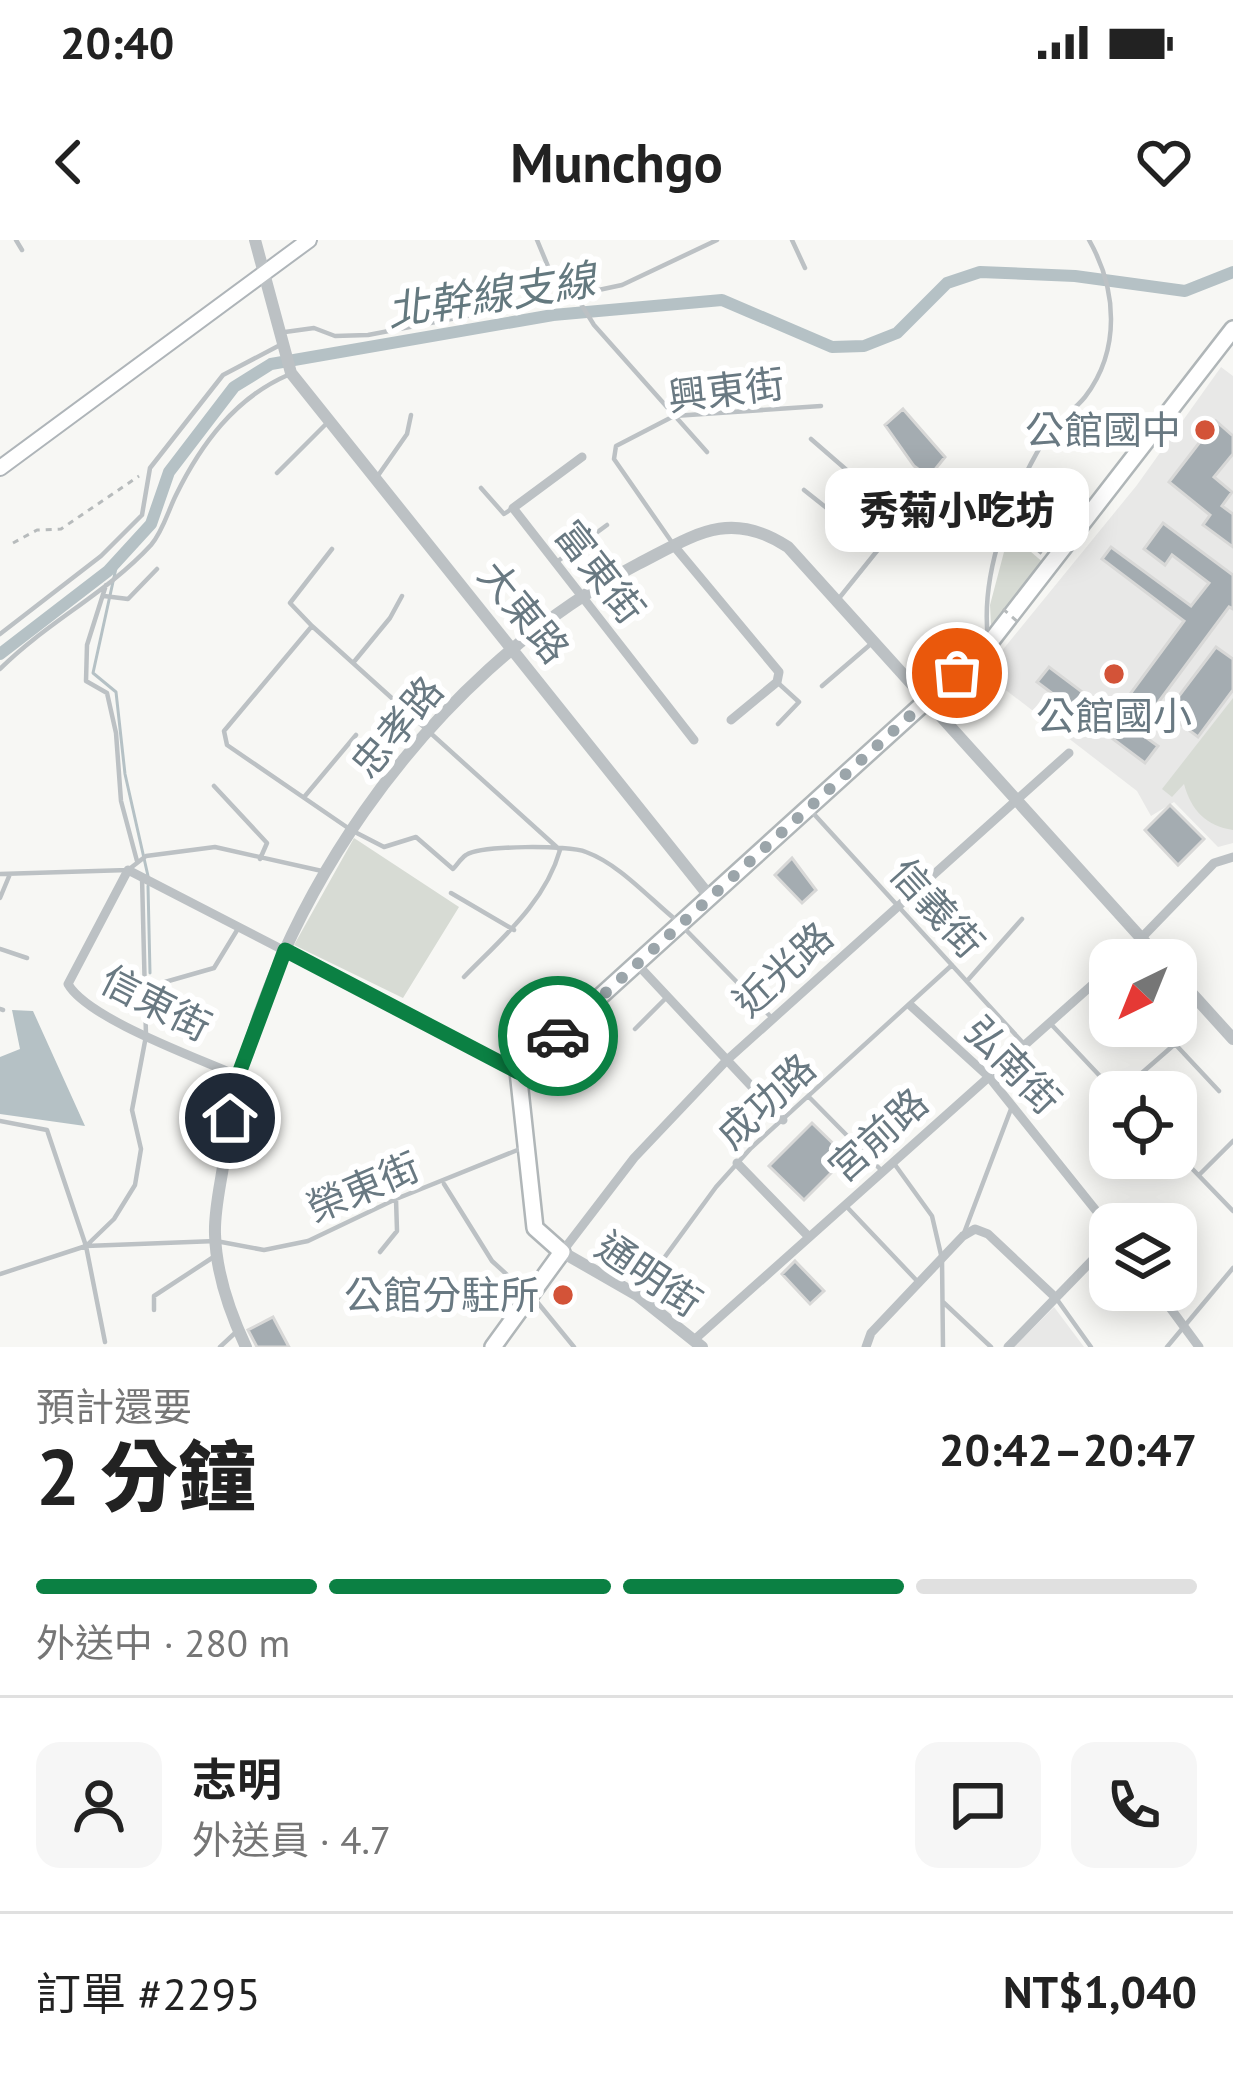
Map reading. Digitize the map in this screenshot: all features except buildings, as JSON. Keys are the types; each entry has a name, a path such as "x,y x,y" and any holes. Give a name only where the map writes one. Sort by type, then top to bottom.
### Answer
{"main road":[{"path":"0,468 309,240"},
{"path":"493,1347 562,1252 535,1228 518,1072 988,645 1233,329"}],"street":[{"path":"256,240 290,370"},
{"name":"大東路","path":"290,370 710,898"},
{"name":"富東街","path":"582,457 513,508 694,740"},
{"name":"忠孝路","path":"241,1341 217,1248 238,1076 285,950 326,872 351,830 428,733 513,646 581,596 705,530 748,528 788,547 1142,939"},
{"name":"富東街","path":"674,546 779,672 777,682"},
{"path":"731,720 777,682"},
{"name":"近光路","path":"562,1252 634,1158 727,1060 1069,753"},
{"path":"1144,939 1214,863 1233,856"},
{"path":"132,866 142,877 518,1072"},
{"name":"信東街","path":"132,866 68,984 76,999 238,1076"},
{"path":"637,964 783,1120"},
{"name":"宮前路","path":"694,1345 1089,987"},
{"path":"1197,999 1233,1039"},
{"name":"弘南街","path":"911,1006 989,1077 1090,1203"},
{"path":"737,1163 809,1237"},
{"path":"866,1347 871,1333 963,1236 982,1230 1055,1298"},
{"name":"通明街","path":"562,1252 637,1294 694,1345"},
{"path":"1008,1347 1089,1263"},
{"path":"1173,1311 1199,1347"}],"lane":[{"path":"16,240 22,250"},
{"path":"537,240 561,298"},
{"path":"0,634 101,556 142,515 150,468 224,375 281,338 314,328 335,335 368,335 622,285 717,240"},
{"path":"792,240 806,268"},
{"path":"988,645 984,605 1022,480 1050,431 1086,396 1109,349 1106,269 1089,240"},
{"path":"576,295 594,325 707,452"},
{"path":"0,669 156,540 178,491 236,405 290,370"},
{"name":"興東街","path":"674,546 614,459 616,446 674,416 821,406"},
{"path":"377,477 407,434 411,415"},
{"path":"277,473 329,421"},
{"path":"811,440 895,512 898,526 836,601"},
{"path":"481,488 503,514 513,508"},
{"path":"804,490 877,548"},
{"path":"556,562 607,525"},
{"path":"332,549 290,603 560,850"},
{"path":"104,596 128,599 158,569"},
{"path":"106,585 87,645 86,681 107,693 132,866"},
{"path":"353,663 402,596"},
{"path":"312,626 224,731 227,745 351,830 384,847 416,837 454,869 469,853 504,848 585,851 622,874 681,924 772,1018"},
{"path":"822,686 872,643"},
{"path":"777,682 799,702 778,724"},
{"path":"305,796 356,735"},
{"path":"214,786 267,843 260,860"},
{"name":"信義街","path":"810,808 1024,1044"},
{"path":"0,874 132,866 146,856 215,848 326,872"},
{"path":"464,977 514,930 554,872 560,850"},
{"path":"0,898 10,874"},
{"path":"86,1246 114,1219 135,1185 141,1149 132,1110 146,1036 142,877"},
{"path":"452,893 514,930"},
{"path":"967,981 1022,919"},
{"path":"145,995 158,984 214,968 239,927"},
{"path":"0,949 27,958"},
{"name":"成功路","path":"637,1294 737,1163 952,965"},
{"path":"635,1029 668,996"},
{"path":"1049,1022 1097,1071"},
{"path":"1142,1071 1175,1044 1220,1091"},
{"path":"809,1096 882,1172"},
{"path":"963,1236 1013,1104"},
{"path":"0,1121 47,1130 86,1246 106,1342"},
{"path":"1233,1142 1198,1174 1233,1211"},
{"name":"榮東街","path":"0,1274 86,1246 264,1250 308,1241 525,1147"},
{"path":"893,1162 932,1216 942,1259 943,1347"},
{"path":"442,1182 492,1261 574,1347"},
{"path":"380,1252 397,1231 396,1199"},
{"path":"845,1204 919,1282"},
{"path":"154,1310 154,1296 217,1248"},
{"path":"1166,1347 1233,1268"},
{"path":"1055,1298 1091,1347"},
{"path":"941,1301 992,1347"},
{"path":"220,1347 241,1341"}],"path":[{"path":"14,543 37,530 61,529 150,468"},
{"path":"1006,523 1053,565"},
{"path":"1003,609 1019,623"}],"shaded area":[{"name":"公館國小","path":"1221,367 1233,376 1233,843 1218,847 1174,802 1151,816 1137,791 998,684 992,663 1137,485"},
{"path":"1009,533 1045,564 991,625 990,605"},
{"path":"1233,698 1233,830 1201,815 1184,784 1172,797 1162,789"},
{"path":"354,838 459,907 403,998 294,945"},
{"path":"12,1010 33,1011 85,1126 0,1114 0,1057 20,1049"},
{"path":"1054,1307 1084,1347 1014,1347"}],"waterway":[{"name":"北幹線支線","path":"0,654 108,571 151,524 169,472 234,387 271,364 553,315 722,300 832,347 864,346 897,333 947,283 980,272 1075,276 1185,291 1233,272"},
{"path":"118,559 93,673 116,692 125,774 148,876"},
{"path":"148,886 150,973"}],"way so far":[{"path":"558,1036 957,673"}],"place":[{"name":"公館國中","path":"1205,430"},
{"name":"秀菊小吃坊","path":"957,673"},
{"name":"公館國小","path":"1114,674"},
{"name":"公館分駐所","path":"563,1295"}],"route":[{"path":"230,1118 238,1076 285,950 518,1072 558,1036"}]}
